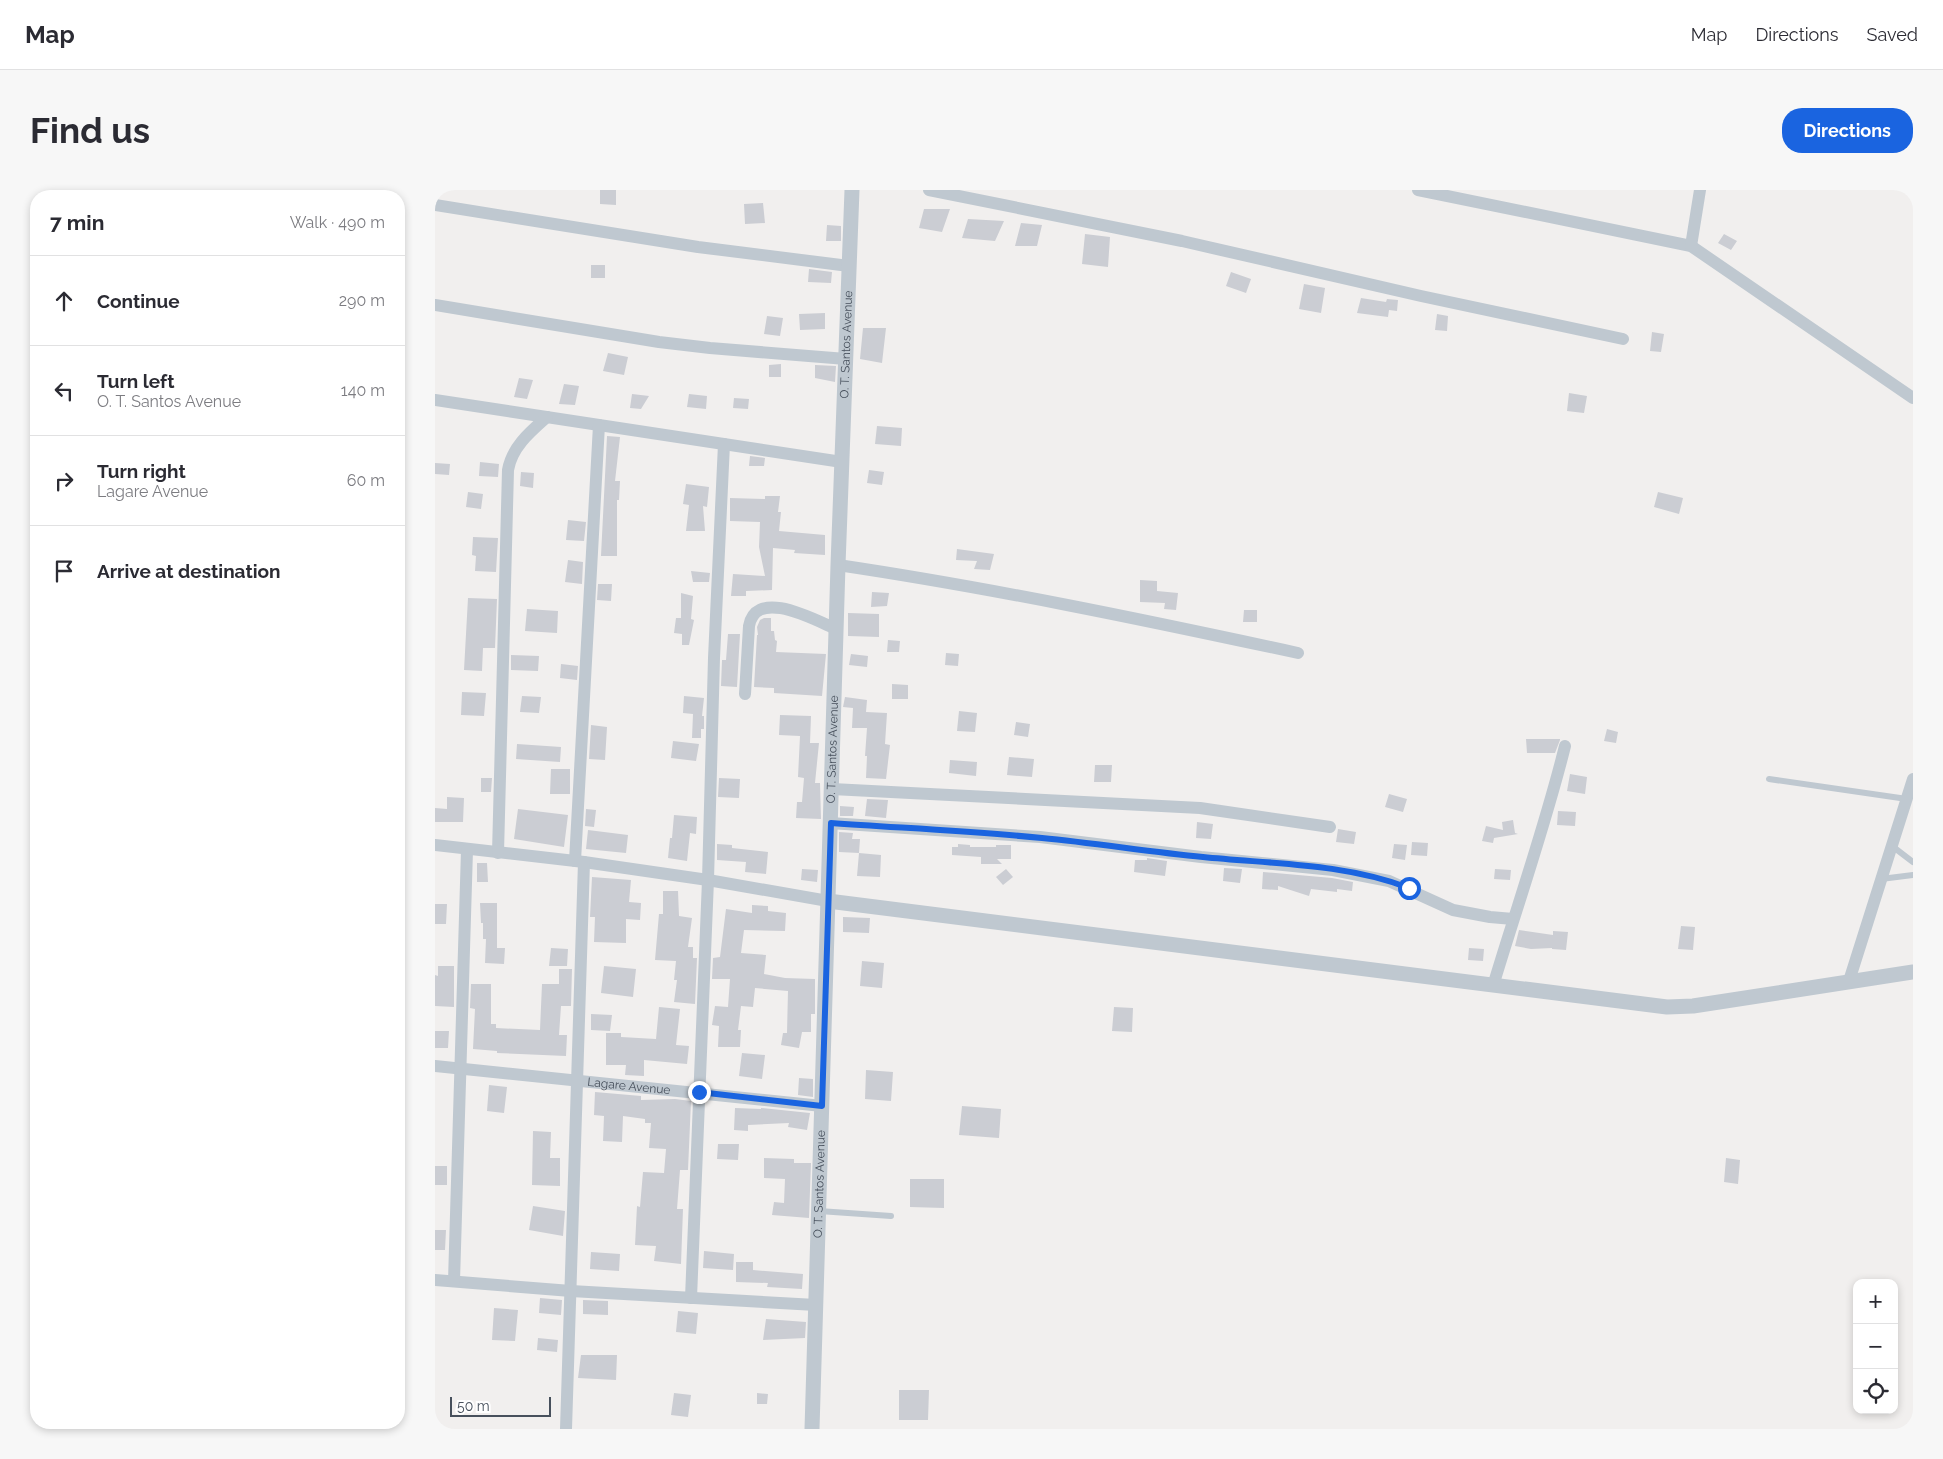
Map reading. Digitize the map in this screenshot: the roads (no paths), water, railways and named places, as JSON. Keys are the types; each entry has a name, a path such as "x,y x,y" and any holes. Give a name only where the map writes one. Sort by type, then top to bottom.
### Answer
{"street":[{"name":"O. T. Santos Avenue","path":"812,1429 851,190"},
{"path":"929,190 1182,241 1421,296 1623,339"},
{"path":"1418,190 1691,246 1913,398"},
{"path":"1691,246 1700,190"},
{"path":"435,205 698,247 849,266"},
{"path":"435,305 659,342 846,359"},
{"path":"435,400 842,462"},
{"path":"498,853 507,470 509,461 520,444 547,417"},
{"path":"566,1429 578,1080 579,862 599,425"},
{"path":"691,1298 708,880 713,658 724,444"},
{"path":"838,565 934,579 1057,602 1298,652"},
{"path":"745,694 749,626 751,617 757,611 774,607 787,608 837,629"},
{"path":"1493,986 1513,918 1542,832 1565,746"},
{"path":"1849,981 1913,779"},
{"path":"832,789 1200,808 1330,827"},
{"path":"831,823 1040,837 1201,857 1333,870 1389,881 1453,910 1490,917 1513,918"},
{"path":"435,845 708,880 828,901 1620,1002 1679,1007 1693,1006 1913,972"},
{"path":"454,1281 467,850"},
{"name":"Lagare Avenue","path":"435,1066 822,1106"},
{"path":"435,1280 571,1291 816,1305"}],"lane":[{"path":"1769,779 1907,800"},
{"path":"1892,846 1913,862"},
{"path":"1881,879 1913,875"},
{"path":"819,1211 891,1216"}]}
